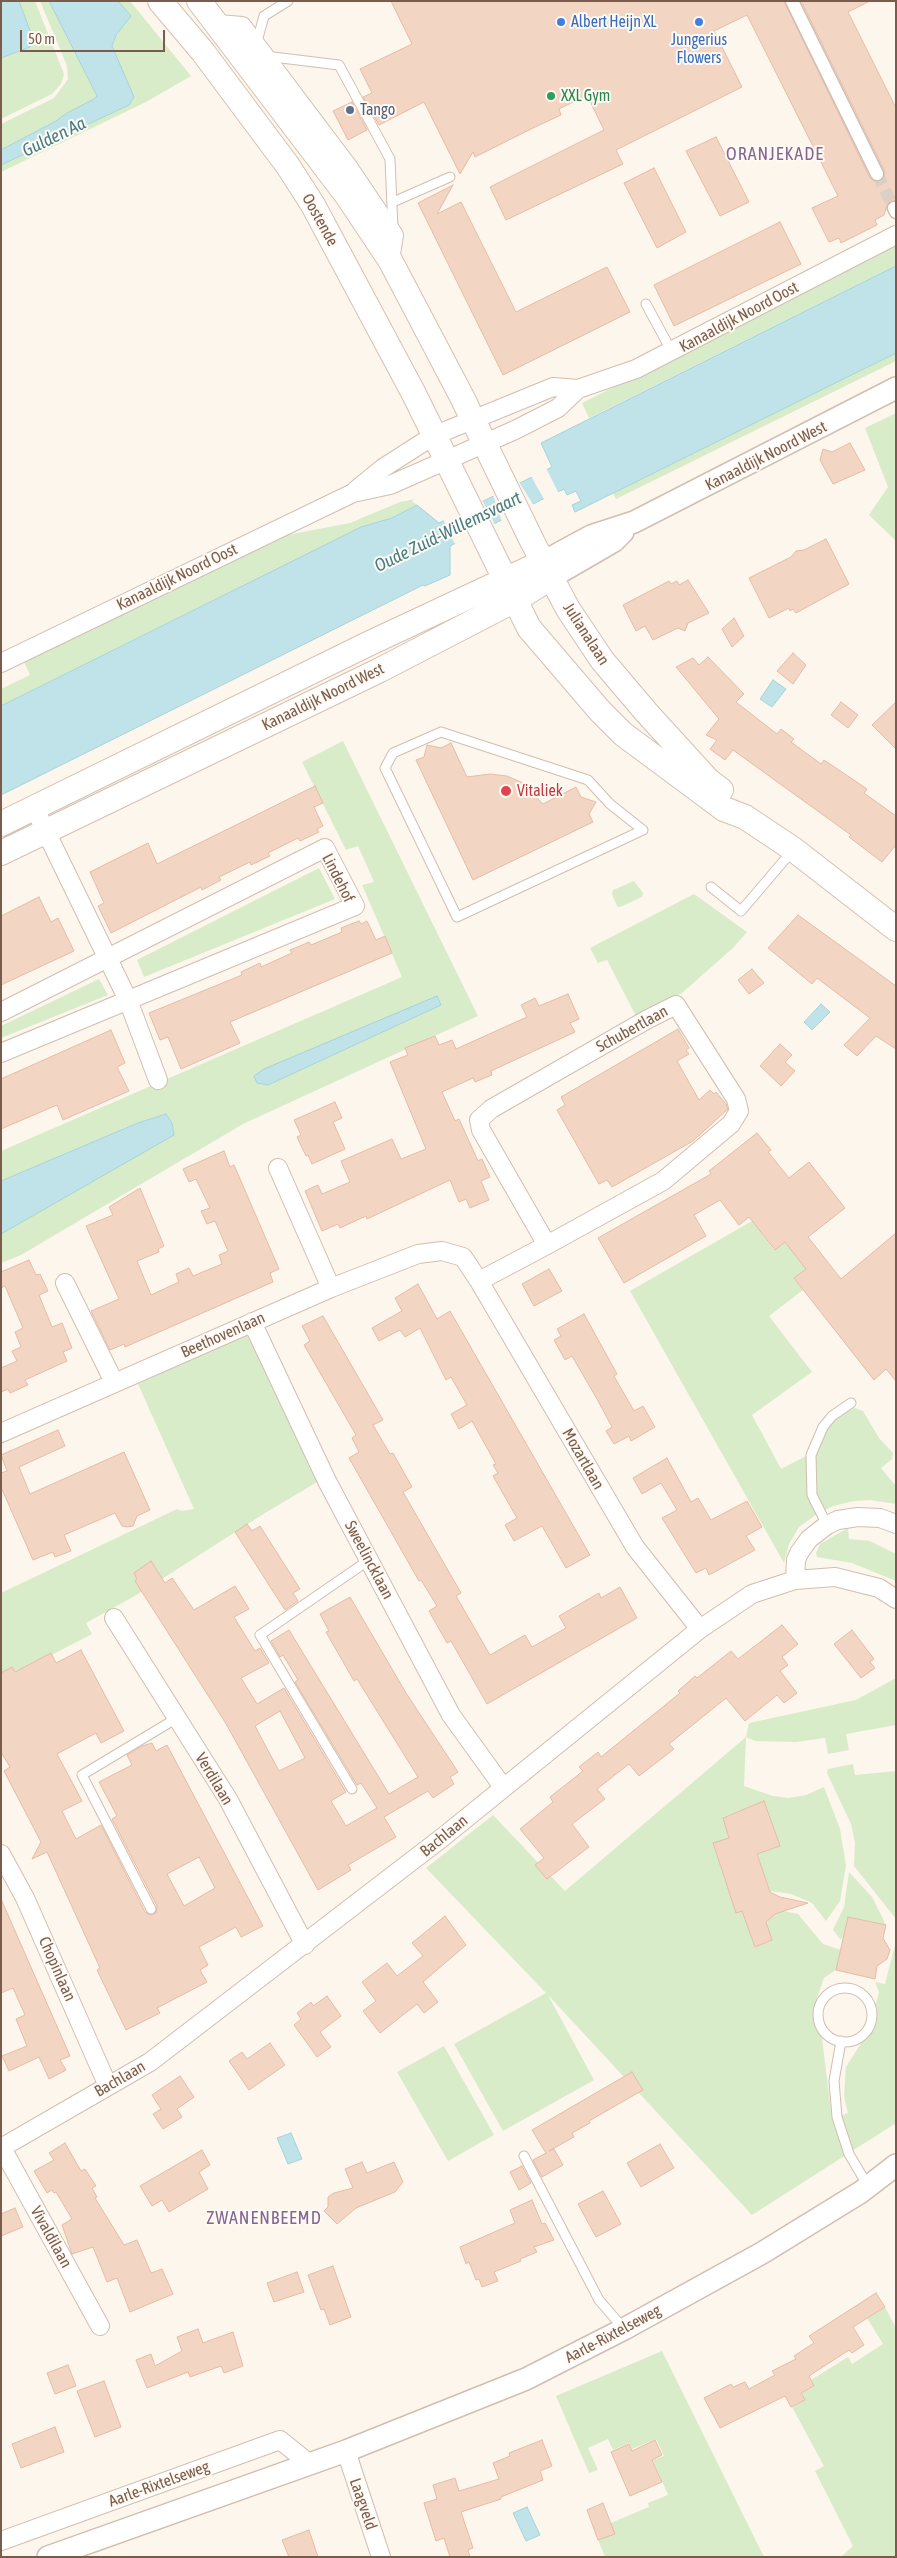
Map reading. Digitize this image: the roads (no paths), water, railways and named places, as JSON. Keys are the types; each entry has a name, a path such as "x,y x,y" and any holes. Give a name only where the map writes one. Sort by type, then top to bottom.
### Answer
{"main road":[{"name":"Oostende","path":"160,1 203,52 288,166 313,205 414,394 445,462"},
{"name":"Oostende","path":"199,1 348,197 390,260 472,419"},
{"name":"Julianalaan","path":"472,419 568,609 602,660 646,712 708,780 732,800 745,817"},
{"name":"Julianalaan","path":"445,462 529,628 600,711 623,734 724,809 745,817 793,850 896,929"},
{"name":"Kanaaldijk Noord West","path":"1,853 380,670 510,590 548,570"},
{"name":"Kanaaldijk Noord West","path":"1,824 368,644 510,590"}],"street":[{"path":"792,1 877,174"},
{"path":"218,24 242,26 349,168 394,235 390,260"},
{"name":"Kanaaldijk Noord Oost","path":"353,493 382,468 433,436 553,387 578,389 636,369 896,235"},
{"name":"Kanaaldijk Noord West","path":"548,570 591,536 634,522 896,388"},
{"name":"Kanaaldijk Noord Oost","path":"1,663 353,493 390,484 485,444 558,408 578,389"},
{"path":"34,808 128,1000 158,1080"},
{"name":"Lindehof","path":"1,1012 108,960 325,848 355,906 1,1053"},
{"name":"Schubertlaan","path":"479,1281 547,1245 663,1181 731,1124 739,1111 736,1099 676,1005 648,1019 491,1109 479,1120 481,1130 547,1245"},
{"path":"278,1168 331,1288"},
{"name":"Beethovenlaan","path":"1,1433 331,1288 418,1254 442,1251 463,1257 479,1281"},
{"name":"Mozartlaan","path":"479,1281 635,1547 700,1628"},
{"path":"65,1283 114,1382"},
{"name":"Sweelincklaan","path":"252,1322 323,1473 451,1715 504,1787"},
{"path":"795,1580 796,1560 799,1553 809,1539 827,1526 838,1520 858,1517 880,1518 896,1524"},
{"name":"Bachlaan","path":"1,2148 150,2062 305,1945 700,1628 752,1594 795,1580 835,1577 879,1588 896,1599"},
{"name":"Verdilaan","path":"114,1618 228,1799 305,1945"},
{"name":"Chopinlaan","path":"1,1854 25,1898 108,2086"},
{"name":"Vivaldilaan","path":"1,2148 100,2326"},
{"name":"Aarle-Rixtelseweg","path":"48,2557 346,2451 526,2379 624,2329 762,2253 868,2186 896,2166"},
{"name":"Aarle-Rixtelseweg","path":"1,2541 280,2440 310,2464"},
{"name":"Laagveld","path":"346,2451 381,2557"}],"lane":[{"path":"288,1 264,16 260,51 339,65 390,159 394,235"},
{"path":"393,202 450,177"},
{"path":"646,304 672,352"},
{"path":"441,732 588,780 610,804 643,830 549,874 457,917 385,768 393,753 441,732"},
{"path":"711,887 741,911 793,850"},
{"path":"827,1526 812,1495 811,1455 823,1426 832,1416 851,1403"},
{"path":"352,1789 260,1635 369,1560"},
{"path":"151,1909 82,1775 177,1718"},
{"path":"849,1988 865,1996 872,2013 872,2022 861,2037 853,2041 841,2041 827,2035 822,2028 818,2012 821,2004 832,1991 849,1988"},
{"path":"841,2041 834,2081 837,2117 849,2154 868,2186"},
{"path":"524,2156 599,2300 624,2329"}],"water":[{"path":"1,1 19,1 34,41 30,47 1,58"},
{"name":"Gulden Aa","path":"49,1 118,1 131,16 116,35 112,46 134,97 129,105 1,165 1,150 56,121 97,96"},
{"name":"Oude Zuid-Willemsvaart","path":"896,266 896,353 575,512 572,505 581,501 576,491 567,495 564,489 541,500 450,546 450,575 425,586 423,585 1,795 1,706 361,527 392,518 417,505 439,523 552,467 541,443"},
{"path":"773,680 786,689 772,707 760,699"},
{"path":"437,996 441,1005 268,1085 257,1083 254,1076 264,1069"},
{"path":"821,1004 830,1012 812,1030 804,1022"},
{"path":"166,1114 172,1123 174,1135 1,1234 1,1181 138,1123"},
{"path":"291,2133 302,2159 288,2164 277,2138"},
{"path":"527,2507 540,2535 526,2541 513,2513"}],"tunnel":[{"path":"877,174 894,208"}],"place":[{"name":"Albert Heijn XL","path":"561,22"},
{"name":"Jungerius Flowers","path":"699,22"},
{"name":"XXL Gym","path":"551,96"},
{"name":"Tango","path":"350,110"},
{"name":"Vitaliek","path":"506,791"}],"district":[{"name":"ORANJEKADE","path":"775,154"},
{"name":"ZWANENBEEMD","path":"264,2218"}]}
